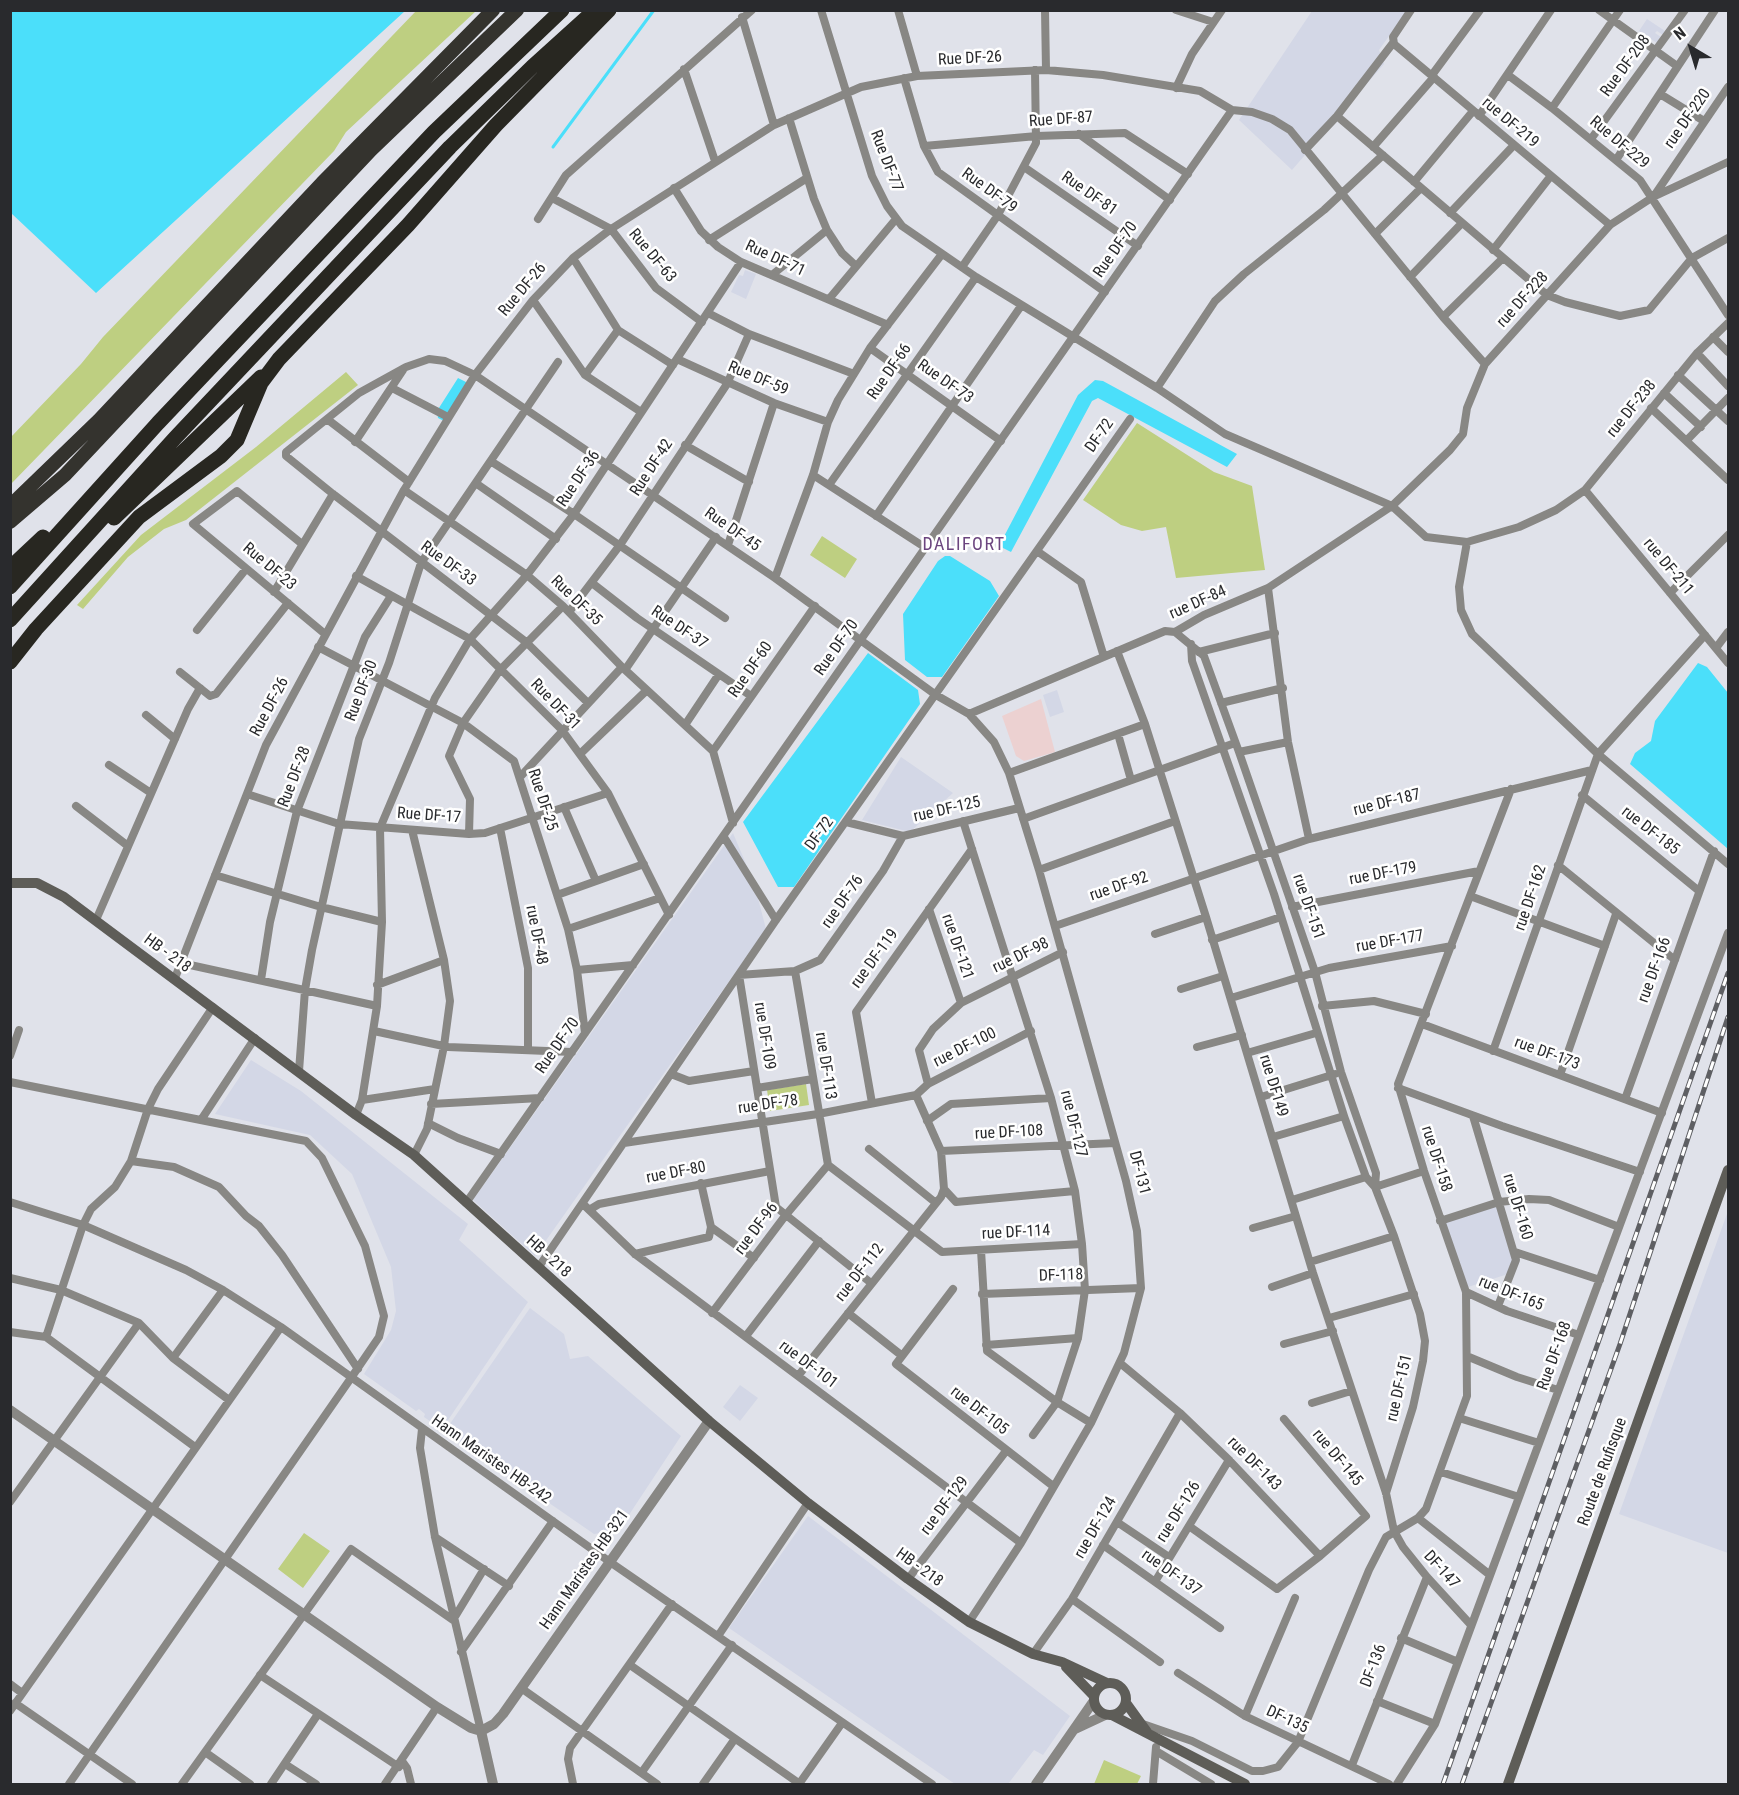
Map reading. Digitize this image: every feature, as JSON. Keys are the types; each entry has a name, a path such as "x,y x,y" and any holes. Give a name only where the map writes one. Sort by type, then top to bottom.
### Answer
{"highway":[{"path":"10,523 15,506 322,183 493,10"},
{"path":"15,506 65,475 130,409 371,150 517,10"},
{"path":"10,587 158,423 473,93 562,10"},
{"path":"10,620 175,438 450,147 532,67 595,10"},
{"path":"25,603 279,359 408,225 496,125 609,10"},
{"path":"10,662 36,629 139,517 221,456 237,440 261,383 279,359"},
{"path":"10,568 158,423"}],"main road":[{"name":"HB - 218","path":"10,883 37,884 64,897 356,1115 414,1155 709,1421 808,1503 908,1579 969,1622 1033,1654 1062,1662 1107,1683"},
{"name":"Route de Rufisque","path":"1508,1785 1728,1175"},
{"path":"1062,1662 1093,1698 1095,1708 1154,1742 1245,1785"},
{"path":"1093,1698 1096,1689 1107,1683 1119,1685 1126,1696 1126,1703 1123,1709 1109,1715"},
{"path":"1126,1703 1154,1742"}],"street":[{"path":"538,219 566,176 752,10"},
{"name":"Rue DF-77","path":"821,10 872,176 896,219 976,277 1245,444 1392,506 1426,537 1467,543"},
{"path":"898,10 917,76"},
{"path":"1045,10 1046,70"},
{"path":"1176,10 1213,22"},
{"path":"1176,88 1192,54 1222,10"},
{"path":"1305,150 1337,116 1393,42 1412,10"},
{"path":"1373,147 1433,76 1480,10"},
{"path":"1375,234 1508,75 1551,10"},
{"path":"1599,10 1677,66"},
{"path":"1552,108 1620,10"},
{"name":"Rue DF-208","path":"1591,139 1685,10"},
{"path":"1616,160 1715,10"},
{"path":"742,17 774,125"},
{"name":"rue DF-219","path":"1393,42 1550,177 1610,225"},
{"path":"684,69 716,160"},
{"path":"962,267 998,215 1034,148 1037,136 1035,70"},
{"name":"Rue DF-26","path":"175,978 266,745 406,486 475,375 533,300 573,258 611,229 774,125 847,93 883,81 917,76 1046,70 1103,75 1200,92 1232,110 1252,112 1281,124 1298,140 1443,317 1485,364"},
{"name":"Rue DF-229","path":"1508,75 1640,180 1728,315"},
{"name":"Rue DF-79","path":"904,78 924,146 938,172 1105,292"},
{"name":"rue DF-220","path":"1653,197 1728,87"},
{"path":"1660,94 1704,121"},
{"name":"Rue DF-70","path":"466,1203 1232,110"},
{"path":"1337,116 1547,295 1601,312 1620,316 1649,310 1692,258 1728,238"},
{"path":"789,118 807,178 827,230 842,253 856,266"},
{"name":"Rue DF-87","path":"924,146 1037,136 1125,133 1188,174"},
{"path":"1078,134 1170,200"},
{"path":"1450,213 1514,145"},
{"path":"1157,388 1215,301 1383,155"},
{"name":"rue DF-228","path":"1392,506 1450,450 1463,434 1467,408 1485,364 1610,225 1653,197 1728,162"},
{"name":"Rue DF-81","path":"1024,167 1138,246"},
{"path":"1494,250 1550,177"},
{"path":"709,240 807,178"},
{"name":"Rue DF-71","path":"674,188 709,240 741,261 888,325"},
{"path":"552,198 611,229"},
{"path":"829,299 896,219"},
{"path":"1410,277 1462,223"},
{"name":"Rue DF-63","path":"611,229 656,288 702,322"},
{"path":"772,275 827,230"},
{"path":"776,578 813,475 828,422 870,348 942,254"},
{"path":"573,258 618,330 585,375"},
{"path":"1443,317 1503,258"},
{"name":"Rue DF-36","path":"380,828 434,706 435,698 470,639 527,575 574,514 741,261"},
{"name":"Rue DF-66","path":"829,485 976,277"},
{"path":"533,300 585,375 641,412"},
{"path":"876,516 1022,306"},
{"path":"708,313 749,334 854,374"},
{"name":"rue DF-238","path":"1467,543 1519,527 1556,510 1585,490 1678,375 1728,323"},
{"name":"Rue DF-59","path":"618,330 675,362 774,403 828,422"},
{"name":"Rue DF-42","path":"469,834 470,800 449,756 464,723 500,670 526,642 566,609 592,583 620,545 727,384 749,334"},
{"path":"1713,337 1728,352"},
{"name":"Rue DF-73","path":"870,348 1001,441"},
{"path":"1697,353 1728,386"},
{"name":"Rue DF-45","path":"285,455 359,393 405,367 436,359 475,375 608,463 776,578 936,695 969,714"},
{"name":"Rue DF-30","path":"299,1071 305,990 359,739 421,563 558,362"},
{"path":"355,442 405,367"},
{"path":"1678,375 1728,421"},
{"path":"392,388 448,417"},
{"path":"1664,393 1701,427"},
{"path":"1687,440 1728,398"},
{"path":"728,545 774,403"},
{"path":"1651,408 1728,480"},
{"name":"Rue DF-35","path":"327,418 450,522 527,575 566,609 623,668 713,752"},
{"name":"DF-72","path":"538,1268 586,1207 624,1143 776,920 1130,420"},
{"path":"685,445 749,482"},
{"name":"Rue DF-33","path":"285,455 421,563 492,614 526,642 588,703"},
{"path":"492,462 574,514 725,618"},
{"path":"813,475 926,548"},
{"path":"477,484 556,539"},
{"name":"rue DF-211","path":"1585,490 1728,663"},
{"name":"Rue DF-23","path":"302,544 237,491 193,524 325,634"},
{"path":"274,592 333,494"},
{"name":"rue DF-84","path":"969,714 1165,631 1175,632 1204,615 1268,588 1392,506"},
{"path":"1670,592 1728,535"},
{"path":"519,777 623,668 654,628 716,537"},
{"path":"1467,543 1459,587 1461,610 1472,634 1598,754 1728,864"},
{"path":"1037,551 1081,582 1104,657"},
{"path":"197,630 246,568"},
{"name":"Rue DF-31","path":"356,576 470,639 562,730 608,792 669,915"},
{"name":"Rue DF-37","path":"592,583 751,696"},
{"path":"1268,588 1283,688 1288,742 1309,839"},
{"name":"Rue DF-28","path":"261,980 277,894 297,812 365,637 392,596"},
{"path":"180,672 210,696 216,694 288,603"},
{"name":"Rue DF-60","path":"713,752 815,606"},
{"name":"rue DF-151","path":"1175,632 1204,656 1239,752 1315,972 1341,1072 1376,1173 1375,1187"},
{"path":"1716,648 1728,632"},
{"path":"1199,652 1275,633"},
{"path":"1598,754 1705,635"},
{"name":"rue DF-151","path":"1191,644 1192,662 1224,747 1281,917 1344,1116 1366,1177 1375,1187 1394,1236 1424,1334 1423,1361 1413,1407 1386,1493"},
{"name":"Rue DF-25","path":"318,647 464,723 514,761 568,929 577,970 585,1033"},
{"name":"rue DF149","path":"1117,651 1145,724 1206,917 1313,1273 1386,1493 1394,1531"},
{"path":"685,725 719,674"},
{"path":"96,920 175,739 200,688"},
{"path":"1221,703 1283,688"},
{"path":"580,754 647,690"},
{"name":"DF-131","path":"969,714 993,742 1009,773 1039,870 1137,1230 1141,1288 1132,1331 1120,1363 1091,1423 1021,1543 969,1622"},
{"path":"146,715 175,739"},
{"path":"1009,773 1145,724"},
{"path":"1118,734 1131,780"},
{"path":"1239,752 1288,742"},
{"path":"1023,819 1235,743"},
{"path":"713,752 733,823"},
{"name":"rue DF-162","path":"1493,1050 1598,754"},
{"path":"109,765 151,794"},
{"name":"rue DF-187","path":"1193,878 1309,839 1592,770"},
{"path":"1511,789 1426,1014 1401,1073 1398,1088 1473,1116 1640,1172"},
{"name":"Rue DF-17","path":"247,794 339,824 469,834 500,828 608,792"},
{"name":"rue DF-185","path":"1582,795 1699,891"},
{"path":"76,806 128,846"},
{"path":"564,807 596,881"},
{"name":"rue DF-125","path":"846,822 903,836 1019,808"},
{"name":"rue DF-127","path":"963,821 1051,1098 1075,1191 1082,1244 1085,1290 1078,1338 1057,1402 1033,1434"},
{"path":"1039,870 1175,821"},
{"path":"356,1115 362,1100 377,1006 382,922 380,828"},
{"name":"rue DF-48","path":"500,828 528,968 530,990 528,1050"},
{"path":"412,830 444,960 450,1001 444,1046 428,1123 414,1155"},
{"name":"rue DF-76","path":"795,971 820,960 883,871 903,836"},
{"path":"724,837 776,920"},
{"name":"rue DF-119","path":"872,1103 856,1012 972,849"},
{"name":"rue DF-166","path":"1625,1099 1714,851"},
{"path":"557,895 644,864"},
{"path":"1558,865 1675,960"},
{"name":"rue DF-179","path":"1292,907 1479,871"},
{"path":"215,875 321,908 382,922"},
{"name":"rue DF-92","path":"1055,926 1193,878"},
{"path":"1470,896 1605,946"},
{"path":"568,929 660,898"},
{"name":"rue DF-121","path":"928,1084 919,1050 933,1029 960,1003 929,909"},
{"path":"1560,1075 1616,914"},
{"path":"1155,934 1206,917"},
{"path":"1212,940 1281,917"},
{"name":"Rue DF-168","path":"1397,1785 1435,1724 1728,933"},
{"name":"rue DF-177","path":"1231,998 1315,972 1452,946"},
{"name":"rue DF-98","path":"960,1003 1063,952"},
{"path":"377,985 444,960"},
{"path":"181,963 377,1006"},
{"path":"577,970 633,965"},
{"path":"739,975 795,971"},
{"name":"rue DF-113","path":"795,971 828,1165"},
{"name":"rue DF-109","path":"739,975 777,1209 785,1215"},
{"path":"1181,989 1223,976"},
{"path":"1322,1006 1374,1000 1426,1014"},
{"path":"46,1337 82,1225 92,1209 115,1187 131,1161 148,1109 158,1089 213,1006"},
{"name":"rue DF-173","path":"1422,1024 1662,1113"},
{"path":"10,1056 19,1030"},
{"path":"374,1030 444,1046 572,1052"},
{"name":"rue DF-100","path":"915,1095 928,1084 1031,1030"},
{"path":"1247,1053 1316,1033"},
{"path":"1197,1047 1242,1035"},
{"path":"201,1120 255,1038"},
{"path":"671,1074 689,1081 754,1071"},
{"path":"1261,1097 1341,1072"},
{"path":"757,1088 813,1079"},
{"path":"10,1082 306,1141 322,1158 365,1246 384,1316 379,1337 358,1369 69,1785"},
{"name":"rue DF-158","path":"1398,1088 1440,1221 1466,1292 1468,1386 1441,1472 1426,1509 1418,1518"},
{"path":"362,1100 435,1089"},
{"path":"915,1095 941,1151 944,1189 956,1202 1075,1191"},
{"name":"rue DF-78","path":"624,1143 763,1120 818,1114 915,1095"},
{"path":"431,1104 540,1098"},
{"path":"927,1121 951,1104 1051,1098"},
{"path":"1273,1137 1344,1116"},
{"name":"rue DF-160","path":"1473,1116 1515,1252 1515,1268 1498,1306"},
{"path":"428,1123 458,1138 501,1154"},
{"name":"rue DF-108","path":"941,1151 1115,1143"},
{"path":"869,1149 936,1203"},
{"path":"131,1161 174,1167 219,1187 246,1216 259,1226 282,1255 358,1369"},
{"path":"828,1165 913,1229"},
{"name":"rue DF-96","path":"712,1313 785,1215 828,1165"},
{"name":"rue DF-80","path":"586,1207 770,1171"},
{"path":"1375,1187 1424,1171"},
{"path":"1292,1200 1366,1177"},
{"path":"635,1254 705,1239 710,1234 711,1227 701,1183"},
{"name":"rue DF-112","path":"798,1376 936,1203 944,1189"},
{"path":"1440,1221 1499,1202 1549,1200 1619,1227"},
{"name":"Hann Maristes HB-242","path":"10,1202 82,1225 186,1270 223,1290 932,1785"},
{"name":"rue DF-101","path":"586,1207 635,1254 1021,1543"},
{"path":"785,1215 871,1283"},
{"path":"1252,1228 1296,1216"},
{"path":"711,1227 754,1258"},
{"name":"rue DF-114","path":"913,1229 942,1252 952,1253 1082,1244"},
{"path":"1310,1262 1394,1236"},
{"path":"746,1336 819,1241"},
{"path":"981,1250 987,1348 1057,1402 1091,1423"},
{"path":"1515,1252 1600,1280"},
{"path":"1272,1287 1313,1273"},
{"path":"10,1278 61,1290 139,1323 173,1358 229,1401"},
{"name":"DF-118","path":"982,1294 1141,1288"},
{"path":"848,1313 901,1355 953,1289"},
{"path":"173,1358 223,1290"},
{"name":"rue DF-165","path":"1466,1292 1579,1335"},
{"path":"1329,1318 1413,1294"},
{"path":"10,1502 139,1323"},
{"path":"132,1785 13,1707 280,1328"},
{"path":"1284,1344 1333,1331"},
{"path":"10,1332 46,1337 195,1447"},
{"path":"987,1348 1078,1338"},
{"name":"rue DF-105","path":"901,1355 896,1363 898,1367 1053,1486"},
{"path":"1468,1357 1517,1377 1558,1390"},
{"name":"rue DF-143","path":"1120,1363 1180,1413 1229,1460 1320,1556"},
{"path":"1312,1403 1351,1391"},
{"path":"10,1410 55,1438 437,1707 471,1728 481,1731"},
{"name":"rue DF-124","path":"1033,1654 1072,1599 1180,1413"},
{"path":"1459,1418 1539,1443"},
{"name":"rue DF-145","path":"1284,1419 1366,1516 1320,1556"},
{"name":"Hann Maristes HB-321","path":"481,1731 494,1724 521,1688 709,1421"},
{"path":"422,1429 420,1448 435,1537 493,1785"},
{"name":"rue DF-129","path":"908,1579 1006,1451"},
{"name":"rue DF-126","path":"1156,1580 1229,1460"},
{"path":"1441,1472 1519,1497"},
{"path":"718,1636 808,1503"},
{"path":"1140,1723 1192,1741 1252,1771 1263,1772 1278,1767 1298,1742 1369,1570 1386,1537 1418,1518 1490,1575"},
{"path":"461,1652 553,1521"},
{"path":"1117,1522 1169,1557"},
{"path":"1189,1526 1277,1589 1320,1556"},
{"name":"DF-147","path":"1394,1531 1406,1552 1427,1578 1472,1625"},
{"path":"435,1537 509,1586"},
{"name":"rue DF-137","path":"1103,1545 1156,1580 1220,1628"},
{"path":"182,1785 351,1549 453,1620"},
{"path":"453,1620 484,1569"},
{"name":"DF-136","path":"1352,1765 1427,1578"},
{"path":"1072,1599 1160,1662"},
{"path":"1245,1716 1295,1599"},
{"path":"573,1785 568,1752 672,1604"},
{"path":"1401,1638 1458,1662"},
{"path":"642,1772 732,1645"},
{"path":"630,1665 734,1740 800,1784 842,1723"},
{"name":"DF-135","path":"1178,1672 1245,1716 1352,1765 1389,1785"},
{"path":"260,1675 318,1714 407,1768 411,1785"},
{"path":"10,1684 22,1693"},
{"path":"521,1688 584,1730 657,1785"},
{"path":"1036,1785 1075,1729 1093,1698"},
{"path":"1377,1701 1435,1724"},
{"path":"385,1785 437,1707"},
{"path":"271,1785 318,1714"},
{"path":"1075,1729 1109,1715"},
{"path":"703,1785 734,1740"},
{"path":"1154,1742 1154,1785"},
{"path":"1154,1742 1210,1785"},
{"path":"205,1752 250,1785"},
{"path":"285,1764 316,1785"}],"shaded area":[{"path":"1312,11 1407,11 1379,50 1384,64 1292,170 1239,120"},
{"path":"1647,19 1665,31 1663,35 1657,31 1655,33 1661,37 1657,43 1639,31"},
{"path":"745,270 756,274 746,299 731,292 739,275 743,276"},
{"path":"1057,690 1064,712 1050,717 1043,695"},
{"path":"1041,699 1055,752 1024,761 1016,756 1002,716"},
{"path":"901,757 953,793 910,832 862,820"},
{"path":"733,833 754,883 766,929 535,1256 473,1200"},
{"path":"251,1060 301,1091 468,1224 459,1240 528,1302 444,1426 440,1428 424,1417 425,1414 419,1409 416,1411 364,1374 391,1330 396,1311 391,1267 352,1174 310,1135 215,1114"},
{"path":"1497,1204 1515,1264 1511,1273 1468,1287 1445,1222"},
{"path":"1728,1211 1728,1553 1619,1514"},
{"path":"530,1308 564,1334 570,1359 588,1356 681,1436 619,1530 594,1534 445,1431"},
{"path":"740,1385 758,1398 740,1421 723,1407"},
{"path":"808,1516 1070,1716 1043,1755 1034,1750 1008,1784 955,1784 729,1628"}],"green space":[{"path":"416,11 476,11 346,132 334,151 11,484 11,437 81,364 103,337"},
{"path":"346,372 358,385 186,520 164,529 128,557 83,609 77,605 141,535 256,447"},
{"path":"1137,423 1214,472 1252,486 1265,570 1176,578 1166,527 1142,531 1121,525 1083,500"},
{"path":"822,536 857,559 845,578 810,555"},
{"path":"806,1084 809,1105 770,1111 767,1090"},
{"path":"304,1533 330,1551 303,1588 278,1569"},
{"path":"1104,1760 1141,1776 1137,1784 1094,1784"}],"water":[{"path":"10,11 405,11 96,293 11,213"},
{"path":"458,378 468,383 444,421 438,418 437,411"},
{"path":"1095,380 1103,381 1237,454 1227,467 1098,398 1092,401 1011,552 999,546 1078,395"},
{"path":"945,556 950,556 990,581 999,596 942,677 927,677 905,660 903,614 938,561"},
{"path":"868,653 918,690 920,704 794,887 778,887 743,822"},
{"path":"1698,663 1707,667 1728,693 1728,849 1630,764 1635,753 1651,741 1655,721"}],"waterway":[{"path":"553,147 654,10"}],"railway":[{"path":"1443,1784 1728,973"},
{"path":"1462,1784 1620,1344 1728,1017"}],"district":[{"name":"DALIFORT","path":"964,545"}]}
